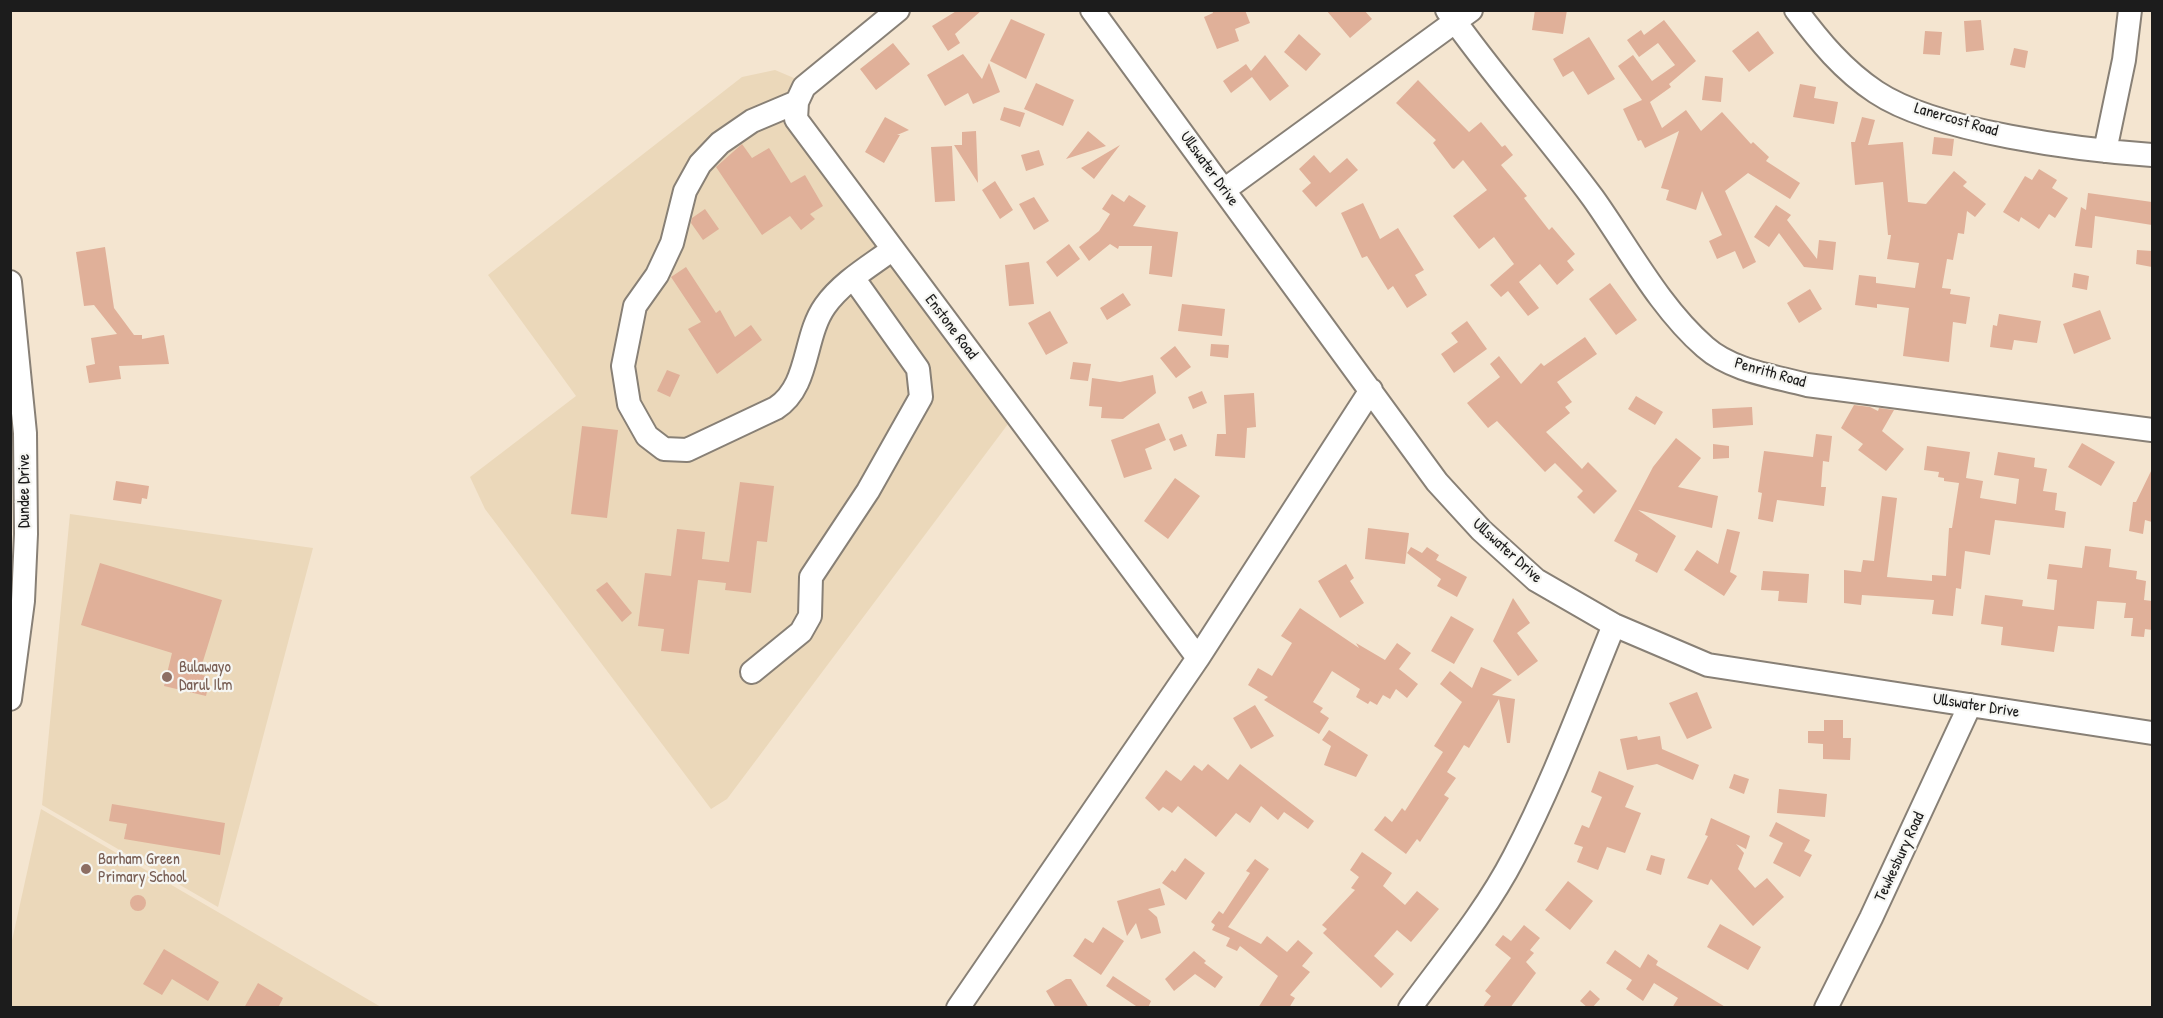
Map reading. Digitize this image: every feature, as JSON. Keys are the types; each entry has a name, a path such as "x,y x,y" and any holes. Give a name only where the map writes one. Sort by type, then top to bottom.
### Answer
{"street":[{"path":"893,249 838,291 815,324 790,399 776,408 687,450 664,449 647,436 629,404 623,366 635,306 657,275 672,243 685,191 700,164 720,143 752,121 797,102 804,87 898,10"},
{"name":"Ullswater Drive","path":"1092,10 1437,482 1481,530 1536,580 1614,626 1708,665 2152,733"},
{"name":"Lanercost Road","path":"1796,10 1825,49 1852,74 1879,93 1908,107 1947,121 1996,132 2105,151 2152,155"},
{"path":"2105,151 2124,60 2130,10"},
{"path":"1224,190 1458,15"},
{"name":"Penrith Road","path":"1458,15 1685,327 1706,348 1726,361 1753,371 1807,385 2152,430"},
{"name":"Enstone Road","path":"797,102 796,119 1198,658"},
{"path":"752,672 801,632 810,616 811,577 868,490 921,397 918,369 854,279"},
{"name":"Dundee Drive","path":"10,282 25,433 26,534 23,601 10,699"},
{"path":"958,1008 1198,658 1371,390"},
{"path":"1410,1008 1476,918 1514,858 1564,748 1614,626"},
{"name":"Tewkesbury Road","path":"1826,1008 1970,705"}],"shaded area":[{"path":"775,70 801,81 791,100 1011,420 727,799 711,809 485,509 470,477 576,396 488,275 742,77"},
{"name":"Bulawayo Darul Ilm","path":"70,514 313,548 218,907 42,805"},
{"name":"Barham Green Primary School","path":"41,809 381,1007 11,1008 11,945"}],"building":[{"path":"958,10 982,10 955,34 960,43 948,51 932,26"},
{"path":"1212,10 1245,10 1250,23 1235,29 1239,41 1217,49 1204,17 1213,13"},
{"path":"1326,10 1364,10 1372,19 1350,38"},
{"path":"1535,10 1567,10 1563,34 1532,30"},
{"path":"1011,19 1045,34 1026,79 990,61"},
{"path":"1664,20 1696,61 1669,84 1671,87 1650,102 1662,128 1686,110 1701,131 1722,112 1751,144 1753,142 1769,157 1766,161 1800,183 1790,199 1748,173 1725,191 1756,262 1743,269 1735,251 1717,259 1709,241 1722,235 1702,191 1696,210 1666,200 1669,190 1661,188 1679,131 1645,148 1641,140 1638,141 1623,109 1642,100 1618,66 1633,55 1652,81 1675,65 1658,43 1639,57 1627,40 1641,30 1644,35"},
{"path":"1981,20 1984,50 1966,52 1964,21"},
{"path":"1758,31 1774,53 1749,72 1732,51"},
{"path":"1925,31 1942,32 1940,55 1923,54"},
{"path":"1299,34 1321,54 1306,71 1284,52"},
{"path":"1589,37 1615,79 1588,95 1573,71 1563,77 1553,59"},
{"path":"893,43 910,64 876,90 860,69"},
{"path":"2014,48 2028,51 2025,68 2010,65"},
{"path":"963,54 982,79 989,63 1000,92 973,104 968,93 945,106 927,75"},
{"path":"1265,55 1289,86 1270,101 1252,77 1231,93 1223,81 1246,64 1251,71"},
{"path":"1705,76 1723,78 1721,102 1702,100"},
{"path":"1418,80 1469,132 1481,122 1502,147 1505,145 1513,155 1501,165 1527,196 1524,198 1549,230 1552,227 1575,254 1567,261 1574,270 1557,285 1540,264 1519,282 1539,308 1528,316 1508,291 1501,297 1490,285 1514,264 1494,237 1479,249 1453,216 1487,190 1463,160 1454,169 1452,168 1433,143 1436,140 1396,103"},
{"path":"1036,83 1074,100 1063,126 1024,109"},
{"path":"1800,84 1816,87 1814,98 1838,102 1834,124 1793,117"},
{"path":"1004,107 1025,113 1020,127 1000,120"},
{"path":"885,117 909,130 897,135 900,135 884,163 865,152"},
{"path":"1862,117 1875,120 1868,145 1903,142 1908,202 1926,204 1954,171 1967,182 1963,186 1986,204 1975,217 1967,211 1964,234 1958,233 1953,260 1947,259 1942,288 1951,289 1950,294 1970,297 1966,324 1953,322 1949,362 1903,356 1909,308 1877,304 1877,308 1855,305 1859,275 1876,277 1876,283 1915,288 1919,263 1887,259 1891,235 1888,235 1883,182 1855,185 1851,142 1855,142"},
{"path":"976,131 978,183 954,145 962,145 962,132"},
{"path":"1088,131 1106,146 1066,159"},
{"path":"1934,137 1954,139 1952,156 1932,154"},
{"path":"742,144 752,158 769,148 791,183 805,175 823,206 810,214 815,219 801,230 790,216 762,235 716,167"},
{"path":"1120,145 1094,179 1081,168"},
{"path":"952,146 955,201 935,202 931,147"},
{"path":"1039,150 1044,165 1026,171 1021,155"},
{"path":"1314,155 1330,173 1347,158 1358,170 1316,207 1302,191 1311,183 1299,169"},
{"path":"2039,169 2057,180 2052,188 2068,198 2055,218 2049,214 2039,229 2021,217 2019,222 2003,212 2025,176 2032,180"},
{"path":"995,181 1013,210 1000,219 982,190"},
{"path":"2088,193 2152,202 2152,225 2095,216 2092,248 2075,246 2081,207 2086,210"},
{"path":"1112,194 1124,202 1129,195 1146,206 1133,226 1178,232 1172,277 1149,274 1152,246 1119,246 1118,249 1110,244 1089,261 1079,247 1099,231 1110,214 1102,209"},
{"path":"1034,197 1049,221 1034,230 1019,204"},
{"path":"1363,203 1380,239 1398,228 1424,270 1415,275 1427,295 1407,308 1393,286 1388,290 1367,256 1362,258 1341,213"},
{"path":"1776,205 1791,215 1787,220 1817,259 1819,240 1836,242 1833,270 1804,267 1779,233 1769,247 1754,237"},
{"path":"705,209 719,229 703,240 691,223 692,218"},
{"path":"1069,244 1080,259 1057,277 1046,262"},
{"path":"105,247 114,308 134,335 142,335 142,339 164,335 169,364 119,366 121,379 89,383 86,366 95,364 91,338 117,334 94,305 84,306 76,252"},
{"path":"2137,250 2152,251 2152,267 2136,264"},
{"path":"1029,262 1034,304 1009,306 1005,265"},
{"path":"686,267 716,313 720,310 735,337 751,325 762,340 717,374 688,329 701,322 671,277"},
{"path":"2074,273 2089,276 2087,290 2072,287"},
{"path":"1610,283 1637,320 1616,335 1589,299"},
{"path":"1810,289 1822,309 1799,323 1787,303"},
{"path":"1123,293 1131,305 1107,320 1100,308"},
{"path":"1182,304 1225,309 1222,336 1178,331"},
{"path":"2100,310 2111,339 2074,354 2063,324"},
{"path":"1050,311 1068,343 1046,355 1028,323"},
{"path":"1999,314 2041,321 2037,343 2014,340 2012,350 1990,347 1993,325 1997,326"},
{"path":"1467,321 1487,349 1454,373 1441,354 1458,342 1451,333"},
{"path":"1585,337 1597,354 1557,382 1572,402 1565,407 1570,413 1546,432 1582,469 1588,462 1617,491 1594,514 1577,497 1583,491 1555,463 1545,472 1497,421 1488,428 1467,403 1500,377 1490,364 1499,356 1521,384 1541,363 1544,366"},
{"path":"1211,344 1229,345 1228,358 1210,356"},
{"path":"1175,346 1191,367 1176,378 1160,358"},
{"path":"1073,362 1091,364 1088,381 1070,379"},
{"path":"667,370 680,375 670,397 657,391"},
{"path":"1153,375 1156,393 1123,419 1101,418 1102,407 1089,406 1092,378 1120,382"},
{"path":"1202,391 1207,403 1193,409 1188,397"},
{"path":"1254,393 1256,427 1247,428 1245,458 1215,456 1217,434 1226,434 1224,395"},
{"path":"1636,396 1663,412 1655,425 1628,409"},
{"path":"1854,405 1870,407 1878,411 1879,408 1894,410 1882,431 1904,449 1886,471 1858,450 1863,444 1841,428"},
{"path":"1752,407 1753,425 1713,428 1712,409"},
{"path":"1159,423 1166,440 1145,449 1152,469 1124,478 1111,440"},
{"path":"582,426 618,430 607,518 571,514"},
{"path":"1182,434 1187,446 1174,451 1169,439"},
{"path":"1816,434 1832,436 1829,462 1823,461 1821,487 1826,487 1824,506 1777,500 1773,522 1758,519 1762,493 1758,492 1764,451 1813,457"},
{"path":"1676,438 1701,458 1678,487 1718,496 1712,528 1638,510 1676,536 1657,573 1635,561 1638,554 1614,541 1653,467"},
{"path":"2082,443 2115,462 2101,486 2068,467"},
{"path":"1713,444 1729,446 1729,458 1713,459"},
{"path":"1927,446 1970,452 1966,478 1983,481 1980,498 2016,504 2019,479 1994,475 1998,452 2035,458 2034,467 2047,469 2043,491 2057,493 2055,510 2066,512 2064,528 1995,520 1990,555 1965,551 1961,589 1956,588 1953,616 1932,614 1934,600 1862,595 1861,605 1844,603 1844,570 1861,572 1863,560 1874,561 1882,496 1897,498 1887,577 1932,581 1932,575 1946,576 1949,528 1952,528 1959,483 1944,481 1944,478 1938,477 1939,472 1924,470"},
{"path":"2152,469 2152,522 2145,520 2143,534 2129,531 2133,502 2136,502"},
{"path":"1175,478 1200,496 1168,539 1144,521"},
{"path":"116,481 149,486 147,499 142,498 141,504 113,500"},
{"path":"740,482 774,486 767,542 757,541 751,593 725,590 726,583 698,580 689,654 661,651 664,629 638,626 645,573 671,576 677,529 705,532 702,559 729,562"},
{"path":"1368,528 1409,533 1405,564 1365,559"},
{"path":"1727,529 1740,532 1730,572 1737,576 1724,596 1684,570 1697,550 1718,564"},
{"path":"2085,546 2111,549 2109,567 2137,571 2136,579 2146,581 2144,600 2152,601 2152,630 2145,629 2144,637 2131,636 2133,618 2124,618 2126,603 2097,601 2094,629 2058,626 2054,652 2001,645 2003,627 1981,624 1985,595 2023,600 2022,606 2054,610 2057,580 2047,579 2049,564 2082,568"},
{"path":"1411,547 1422,553 1427,547 1439,555 1436,560 1467,577 1457,597 1437,586 1441,579 1407,553"},
{"path":"100,563 222,600 199,674 210,677 206,696 164,686 172,653 81,625"},
{"path":"1346,564 1354,578 1350,581 1364,603 1340,618 1318,581"},
{"path":"1763,571 1809,574 1807,603 1778,601 1779,591 1761,590"},
{"path":"607,582 632,613 622,622 596,590"},
{"path":"1513,598 1530,623 1517,633 1538,661 1518,676 1493,641"},
{"path":"1300,608 1359,648 1356,643 1385,660 1397,643 1411,653 1399,669 1418,684 1407,698 1396,689 1390,699 1383,695 1377,705 1370,701 1368,704 1356,697 1360,689 1332,671 1313,702 1323,708 1320,712 1329,718 1319,734 1264,700 1268,697 1248,685 1258,668 1272,676 1292,643 1281,636"},
{"path":"1451,616 1474,629 1454,664 1431,651"},
{"path":"1481,667 1512,680 1492,695 1515,699 1510,743 1507,743 1499,699 1469,748 1464,745 1447,772 1456,778 1444,795 1449,798 1420,842 1417,839 1406,854 1374,830 1385,816 1392,822 1402,808 1405,811 1443,752 1434,746 1462,702 1440,684 1450,671 1472,688"},
{"path":"1697,692 1712,728 1687,739 1669,703"},
{"path":"1255,705 1274,736 1251,749 1233,718"},
{"path":"1824,720 1843,720 1843,738 1851,738 1850,760 1823,759 1823,744 1808,743 1808,731 1824,731"},
{"path":"1329,730 1368,755 1356,777 1324,765 1331,746 1322,740"},
{"path":"1637,736 1638,740 1660,736 1662,749 1699,765 1693,780 1657,764 1627,770 1620,739"},
{"path":"1208,764 1228,780 1240,764 1314,821 1308,829 1284,812 1278,820 1261,806 1250,823 1236,813 1216,837 1178,806 1172,813 1163,807 1159,811 1145,798 1166,770 1181,781 1194,765 1202,771"},
{"path":"1599,771 1634,786 1625,807 1641,813 1625,853 1607,847 1598,870 1577,862 1583,847 1574,844 1582,825 1589,828 1602,797 1591,792"},
{"path":"1734,774 1749,779 1744,794 1729,788"},
{"path":"1779,789 1827,794 1825,817 1777,813"},
{"path":"112,804 225,823 220,855 124,839 127,824 109,821"},
{"path":"1711,818 1750,836 1746,849 1736,844 1744,853 1738,869 1755,888 1767,878 1784,897 1753,926 1711,879 1708,885 1687,878 1708,836 1705,835"},
{"path":"1776,822 1810,840 1804,851 1812,855 1800,877 1773,863 1783,843 1769,836"},
{"path":"1362,852 1392,873 1383,886 1405,905 1417,891 1439,909 1411,942 1397,930 1374,956 1394,974 1381,988 1323,933 1327,929 1322,925 1355,890 1351,888 1359,877 1350,870"},
{"path":"1651,855 1665,859 1661,875 1646,870"},
{"path":"1185,858 1205,873 1186,900 1162,883 1172,870 1175,872"},
{"path":"1255,859 1269,869 1228,927 1261,944 1267,936 1287,952 1298,940 1313,953 1302,966 1310,972 1290,995 1295,998 1289,1008 1258,1008 1278,976 1240,946 1237,951 1226,946 1230,938 1212,930 1215,925 1211,922 1219,911 1223,914 1250,873 1246,871"},
{"path":"1568,881 1593,901 1570,930 1545,910"},
{"path":"1160,888 1165,905 1148,909 1157,917 1161,933 1141,939 1136,923 1127,936 1117,901"},
{"path":"135,895 141,895 146,903 144,909 135,911 130,906 130,900"},
{"path":"1720,924 1761,947 1748,970 1707,947"},
{"path":"1524,925 1540,938 1530,950 1534,953 1526,962 1536,973 1510,1008 1482,1008 1491,996 1485,991 1511,958 1495,945 1503,935 1511,941"},
{"path":"1103,927 1124,941 1101,975 1073,956 1085,938 1093,943"},
{"path":"164,949 219,982 208,1001 172,979 162,995 143,984"},
{"path":"1615,950 1640,968 1648,954 1658,961 1656,965 1727,1008 1672,1008 1678,998 1654,983 1643,1001 1626,989 1632,980 1606,963"},
{"path":"1194,951 1206,961 1204,963 1223,977 1215,988 1195,974 1174,991 1165,979"},
{"path":"1113,976 1151,1001 1148,1008 1139,1008 1106,986"},
{"path":"1066,979 1071,979 1089,1008 1056,1008 1046,991"},
{"path":"258,983 283,998 278,1008 244,1008"},
{"path":"1590,990 1600,999 1592,1008 1588,1008 1580,1001"}],"place":[{"name":"Bulawayo Darul Ilm","path":"167,677"},
{"name":"Barham Green Primary School","path":"86,869"}]}
